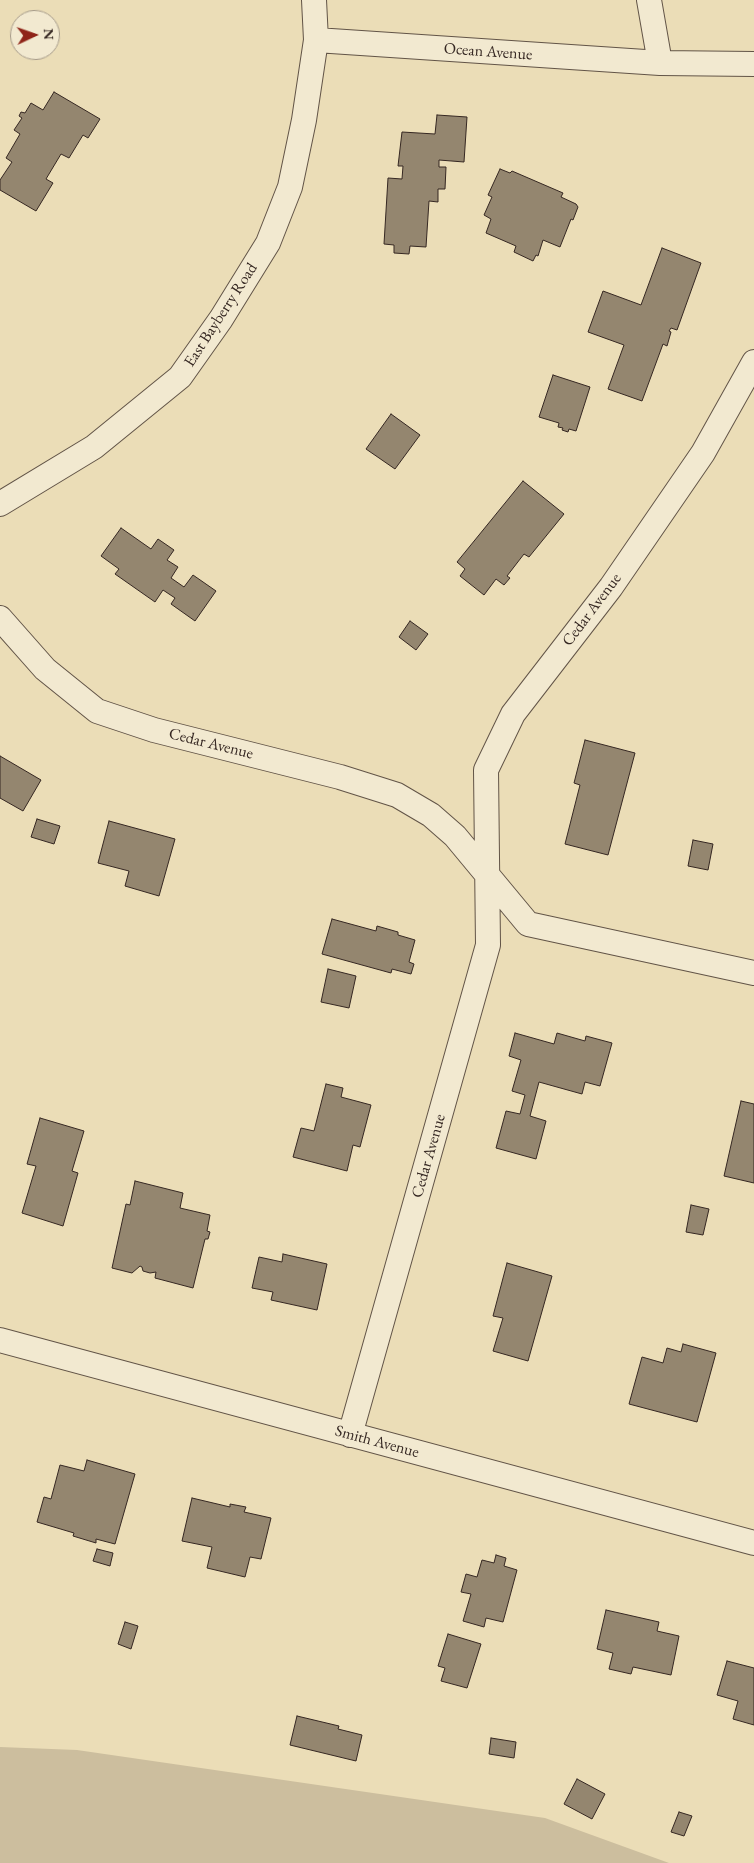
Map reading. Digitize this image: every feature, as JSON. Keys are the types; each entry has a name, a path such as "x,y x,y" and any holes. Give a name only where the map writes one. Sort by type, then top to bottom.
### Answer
{"street":[{"name":"East Bayberry Road","path":"0,504 94,447 180,377 221,319 268,243 290,187 304,120 316,40 314,0"},
{"path":"649,0 660,64"},
{"name":"Ocean Avenue","path":"316,40 660,64 754,64"},
{"name":"Cedar Avenue","path":"350,1436 488,945 486,770 513,714 611,587 703,453 754,362"},
{"name":"Cedar Avenue","path":"0,618 45,669 98,711 154,730 340,777 397,795 431,815 455,836 528,924 754,973"},
{"name":"Smith Avenue","path":"0,1340 350,1436 754,1543"}],"shaded area":[{"path":"0,1747 77,1750 545,1818 669,1863 0,1863"}],"building":[{"path":"54,92 100,119 88,138 83,135 69,158 61,154 46,179 53,183 36,211 0,190 0,180 12,162 6,158 20,134 14,130 22,118 19,116 21,112 25,113 31,103 43,110"},
{"path":"437,115 467,117 464,162 439,160 439,167 446,167 445,189 438,189 438,202 429,201 426,247 410,246 409,254 394,253 394,245 384,244 388,178 402,179 403,166 398,166 402,132 435,134"},
{"path":"500,169 510,173 512,171 563,193 561,197 576,204 578,207 560,247 543,240 538,256 536,255 533,261 514,252 516,246 486,233 491,219 484,215 492,197 488,195"},
{"path":"662,248 701,263 677,330 671,328 669,331 671,332 667,346 663,344 642,401 608,389 624,345 588,332 603,291 641,305"},
{"path":"553,375 590,387 576,431 569,429 568,432 562,430 563,428 558,427 559,423 539,417"},
{"path":"391,414 420,435 395,469 366,449"},
{"path":"523,481 564,514 529,557 524,554 507,576 510,578 504,585 496,579 484,595 460,576 465,569 457,562"},
{"path":"121,528 151,549 158,539 174,550 167,560 178,567 171,578 184,587 193,575 216,591 195,621 171,604 175,598 163,590 155,602 115,574 119,569 101,556"},
{"path":"410,621 428,634 416,650 399,637"},
{"path":"585,740 635,753 608,855 565,844 580,785 574,783"},
{"path":"0,756 41,780 23,811 0,798"},
{"path":"37,819 60,826 54,844 31,837"},
{"path":"109,821 175,839 159,896 125,886 129,871 98,863"},
{"path":"693,840 713,844 708,870 688,866"},
{"path":"332,919 376,931 377,926 398,932 398,935 415,940 409,962 414,964 411,974 392,969 391,973 322,954"},
{"path":"328,969 356,976 349,1008 321,1002"},
{"path":"515,1033 554,1044 557,1033 585,1041 586,1036 612,1043 600,1086 585,1082 582,1094 539,1082 530,1116 546,1121 536,1159 496,1148 506,1111 520,1114 525,1095 512,1091 521,1060 509,1056"},
{"path":"326,1084 343,1088 341,1097 371,1105 360,1147 353,1145 347,1171 293,1157 301,1128 314,1131"},
{"path":"741,1101 754,1104 754,1183 724,1176"},
{"path":"40,1118 84,1131 72,1171 78,1173 63,1226 22,1213 36,1166 27,1164"},
{"path":"135,1181 183,1193 180,1208 210,1215 207,1231 210,1232 208,1239 205,1239 193,1288 155,1278 156,1272 143,1271 140,1266 132,1273 112,1268 126,1204 130,1205"},
{"path":"691,1205 709,1209 703,1235 686,1232"},
{"path":"283,1254 327,1264 317,1310 271,1300 273,1292 252,1288 259,1257 282,1262"},
{"path":"507,1263 552,1276 528,1361 493,1351 503,1318 493,1316"},
{"path":"683,1344 716,1353 697,1422 629,1404 642,1357 663,1363 667,1348 681,1352"},
{"path":"87,1460 135,1474 115,1544 96,1539 96,1543 73,1536 74,1533 37,1522 44,1497 51,1499 60,1465 84,1471"},
{"path":"192,1498 230,1507 230,1504 246,1507 244,1512 271,1518 261,1559 250,1557 245,1577 207,1568 212,1547 182,1541"},
{"path":"97,1549 113,1553 110,1566 93,1561"},
{"path":"496,1555 506,1558 504,1566 517,1570 503,1622 486,1618 484,1627 463,1621 471,1594 461,1592 466,1574 477,1577 482,1560 494,1563"},
{"path":"606,1610 659,1622 657,1631 679,1636 671,1675 633,1667 631,1674 609,1669 613,1653 597,1649"},
{"path":"125,1622 138,1626 131,1649 118,1644"},
{"path":"448,1634 481,1644 467,1688 441,1681 445,1668 438,1666"},
{"path":"727,1661 754,1668 754,1725 733,1719 738,1701 717,1695"},
{"path":"297,1716 339,1726 338,1729 362,1735 356,1761 290,1745"},
{"path":"491,1738 516,1742 514,1758 489,1754"},
{"path":"577,1779 605,1794 592,1819 564,1804"},
{"path":"679,1812 692,1816 684,1836 671,1832"}]}
